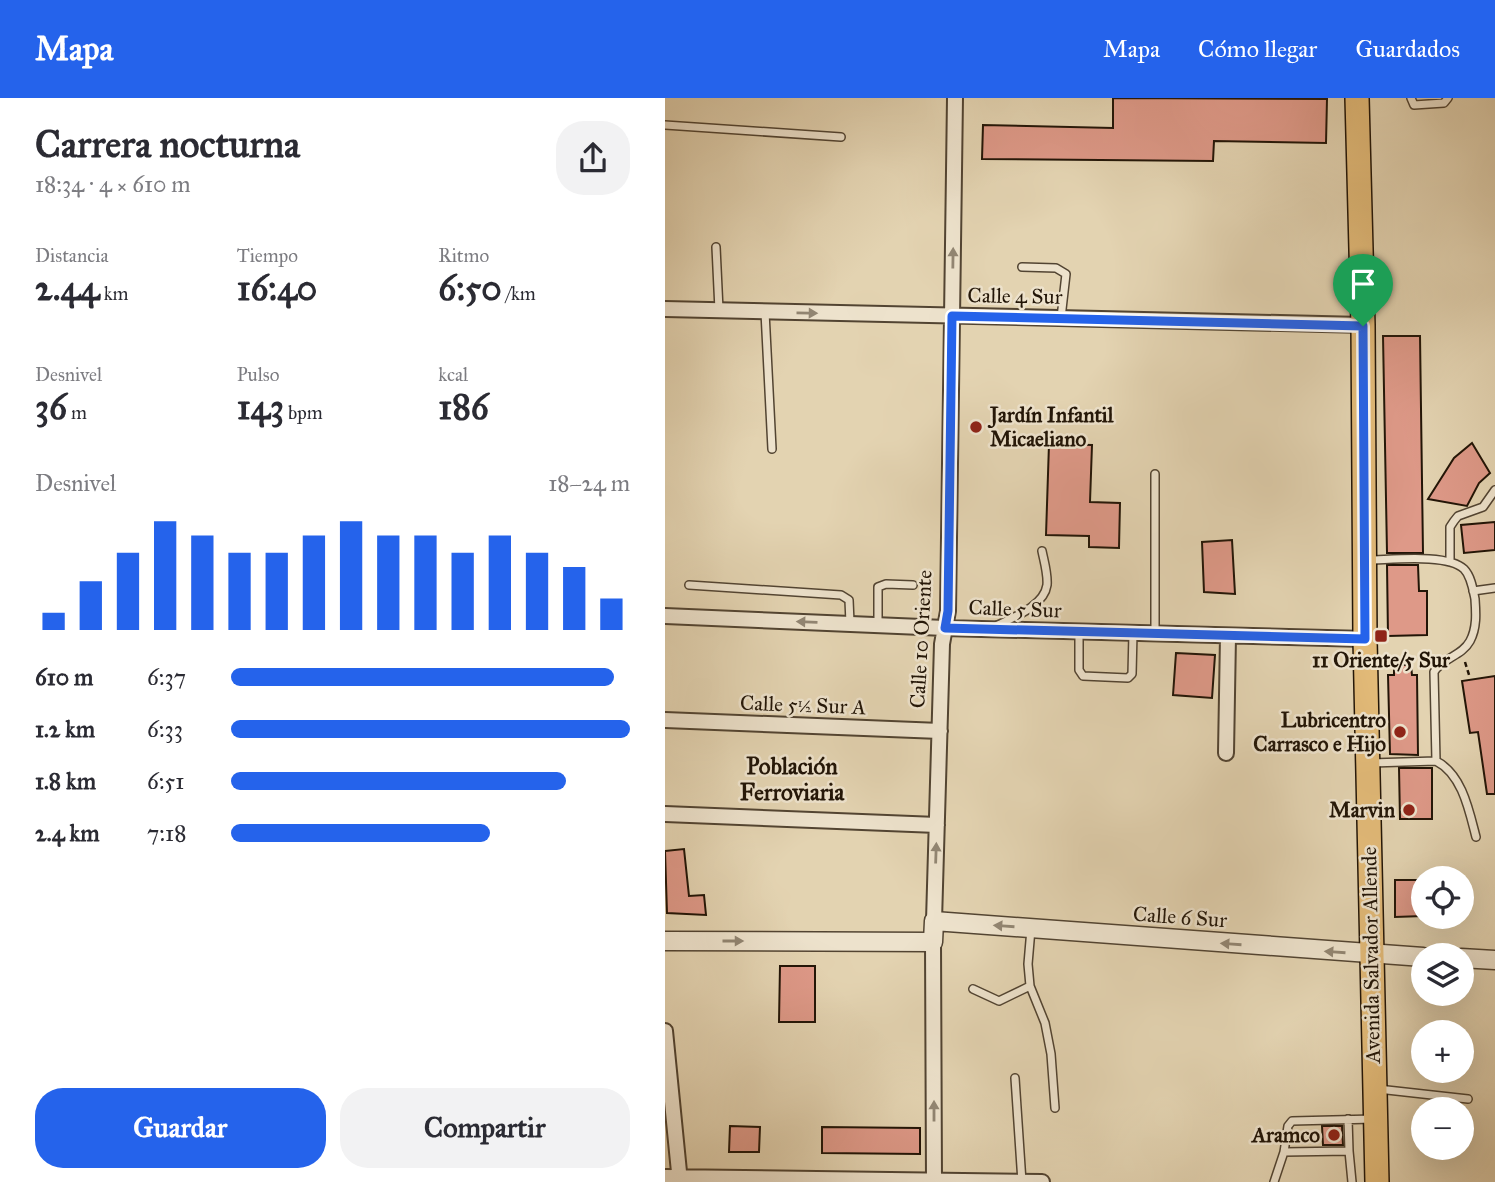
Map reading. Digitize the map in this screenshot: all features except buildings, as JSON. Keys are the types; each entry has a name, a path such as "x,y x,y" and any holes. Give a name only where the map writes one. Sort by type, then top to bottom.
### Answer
{"main road":[{"name":"Avenida Salvador Allende","path":"1357,98 1363,326 1367,764 1377,1182"}],"street":[{"name":"Calle 10 Oriente","path":"934,1181 933,942 942,644 948,611 955,98"},
{"name":"Calle 4 Sur","path":"665,309 1363,326"},
{"name":"Calle 5 Sur","path":"665,616 945,628 1365,639"},
{"path":"1226,753 1228,636"},
{"name":"Calle 5½ Sur A","path":"665,720 940,731"},
{"path":"665,814 937,825"},
{"name":"Calle 6 Sur","path":"935,921 1411,956"},
{"path":"665,940 933,942"},
{"path":"1474,959 1495,960"},
{"path":"665,1031 675,1179 1042,1182"}],"lane":[{"path":"1411,98 1414,105 1444,103 1448,98"},
{"path":"665,125 841,136"},
{"path":"716,247 719,311"},
{"path":"1022,268 1056,268 1066,274 1061,318"},
{"path":"765,312 772,449"},
{"path":"1155,474 1156,634"},
{"path":"1450,562 1451,527 1454,521 1458,516 1483,507 1495,490"},
{"path":"991,629 1032,607 1045,591 1047,582 1042,551"},
{"path":"1364,561 1430,559 1450,562 1465,569 1473,591 1475,628 1467,647 1438,666 1434,672 1436,761"},
{"path":"689,584 841,594 849,600 850,624"},
{"path":"878,625 878,587 886,584 913,585"},
{"path":"1473,591 1495,588"},
{"path":"1079,632 1079,670 1083,676 1128,678 1132,674 1133,633"},
{"path":"1367,764 1436,761 1451,771 1469,807 1476,837"},
{"path":"1031,928 1028,964 1030,986 1045,1023 1051,1054 1055,1108"},
{"path":"972,989 999,1001 1030,986"},
{"path":"1015,1078 1022,1182"},
{"path":"1374,1089 1449,1097"},
{"path":"1348,1119 1352,1182"},
{"path":"1274,1182 1292,1121 1375,1119"},
{"path":"1284,1152 1349,1151"}],"path":[{"path":"1459,653 1470,678"}],"place":[{"name":"Jardín Infantil Micaeliano","path":"976,427"},
{"name":"11 Oriente/5 Sur","path":"1381,636"},
{"name":"Lubricentro Carrasco e Hijo","path":"1400,732"},
{"name":"Marvin","path":"1409,810"},
{"name":"Aramco","path":"1334,1135"}],"district":[{"name":"Población Ferroviaria","path":"792,779"}],"route":[{"path":"952,316 1363,326 1365,639 945,628 948,611 952,316"}]}
